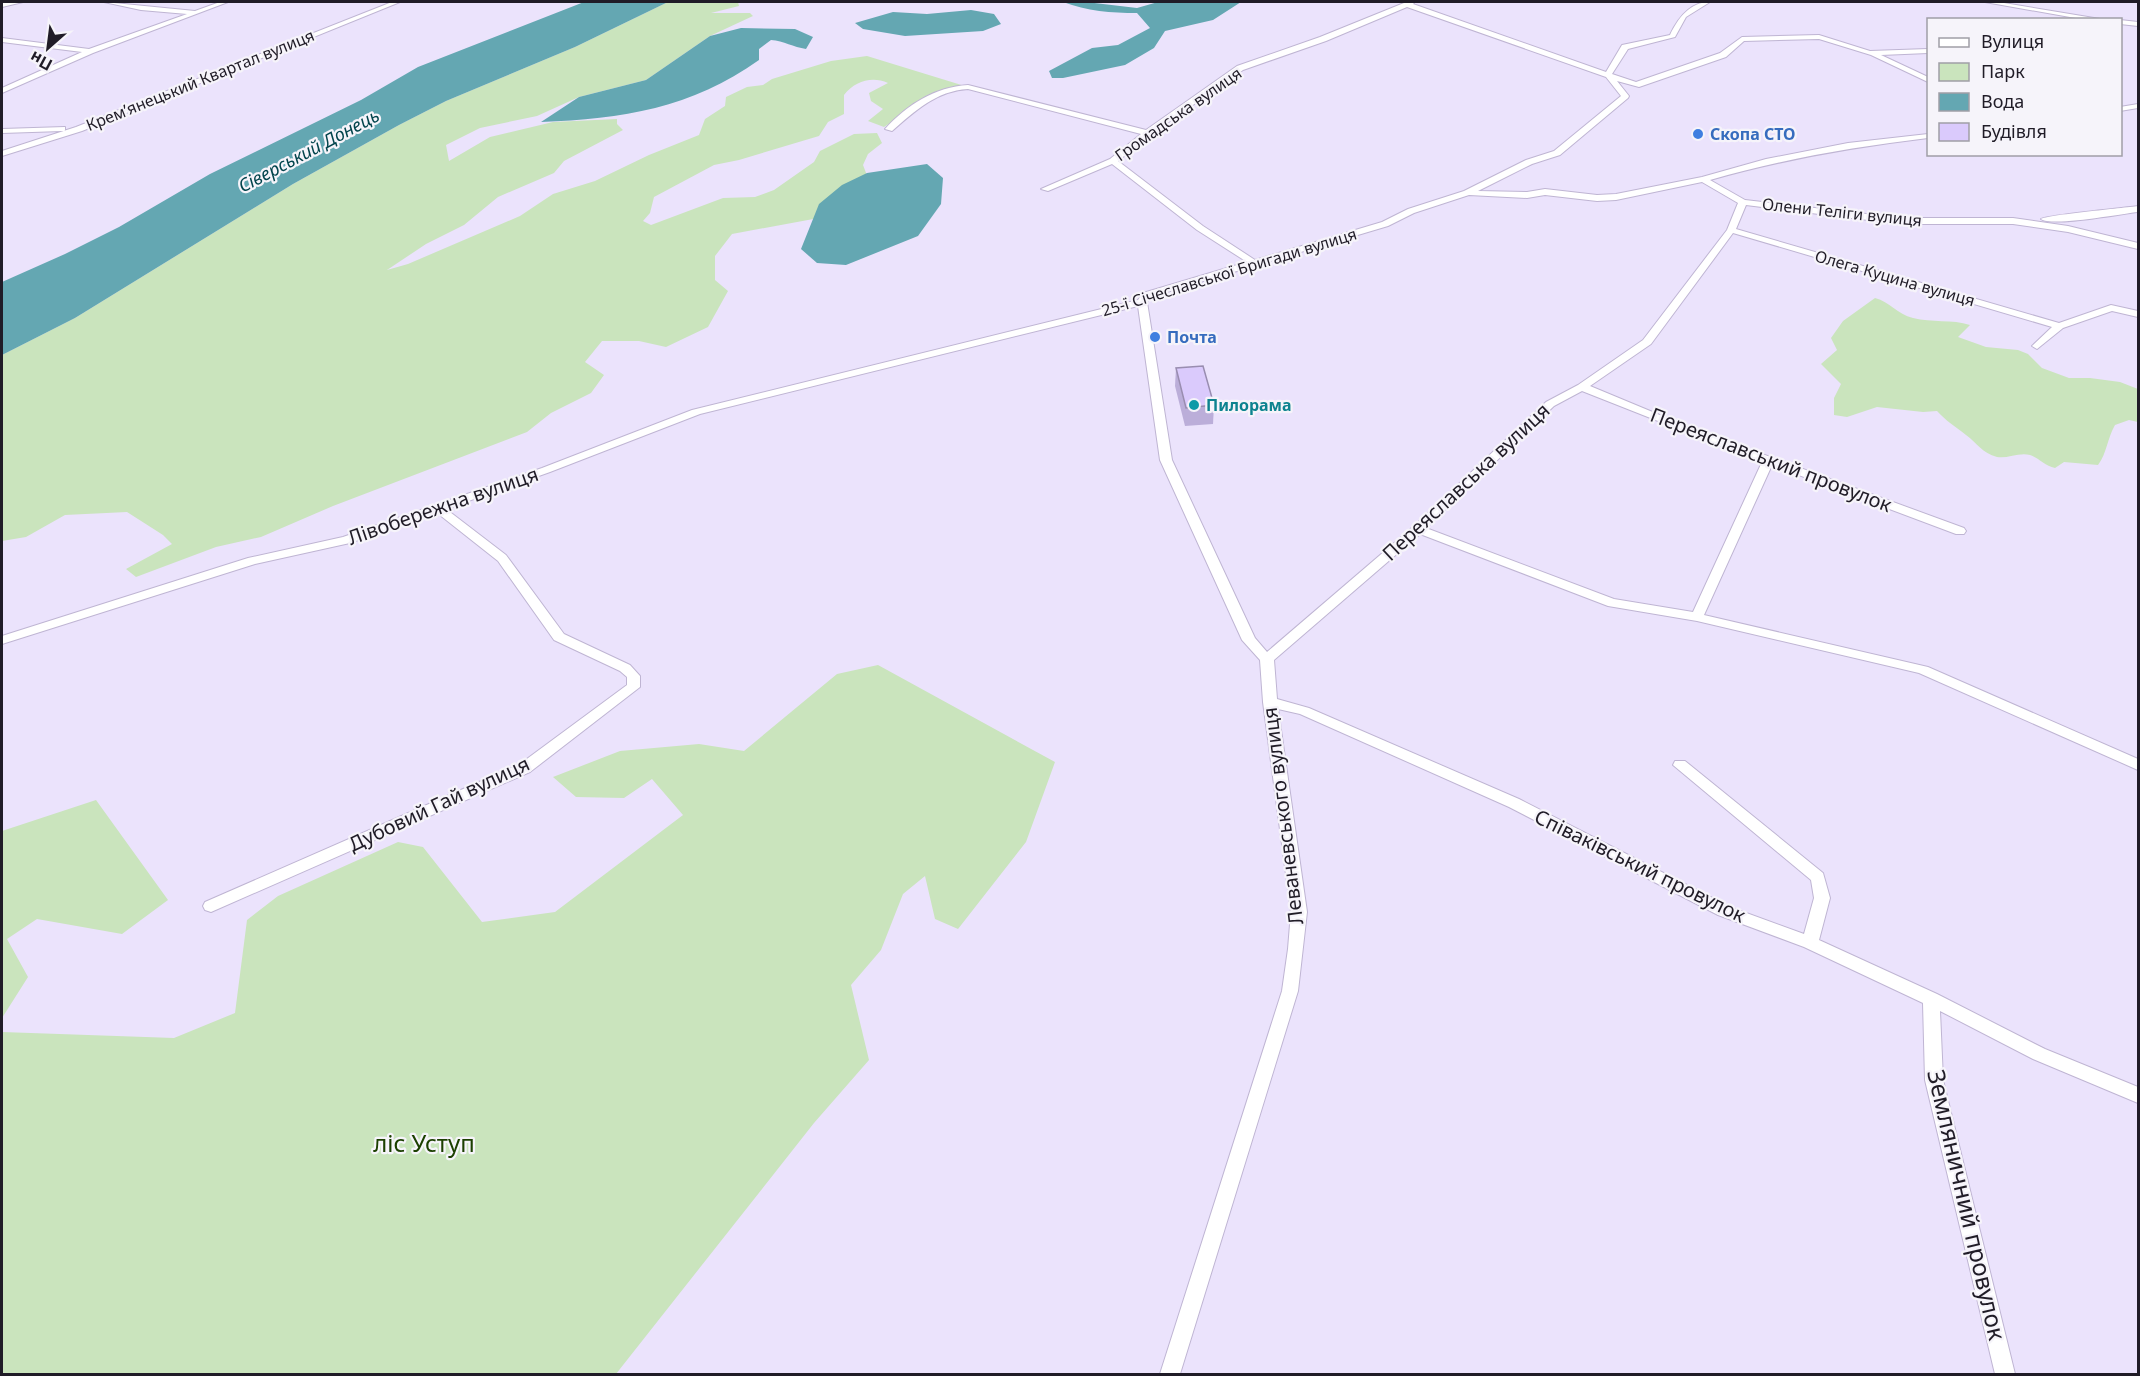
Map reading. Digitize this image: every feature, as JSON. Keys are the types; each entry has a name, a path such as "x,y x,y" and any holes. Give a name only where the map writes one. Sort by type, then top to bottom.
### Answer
{"street":[{"path":"2,5 20,2"},
{"path":"106,2 141,8 197,12"},
{"path":"2,92 90,51 225,2"},
{"name":"Крем’янецький Квартал вулиця","path":"2,154 79,129 397,2"},
{"path":"1608,75 1625,47 1673,36 1683,16 1707,2"},
{"path":"1988,2 2089,18"},
{"path":"1409,3 1636,86 1723,55 1742,39 1819,37 1870,52 1927,79"},
{"name":"Громадська вулиця","path":"1045,189 1113,161 1147,133 1240,68 1323,39 1409,3"},
{"path":"2031,18 2047,12"},
{"path":"2122,22 2139,24"},
{"path":"2,40 90,51"},
{"path":"1870,52 1927,51"},
{"name":"25-ї Січеславської Бригади вулиця","path":"882,365 1142,302 1146,295 1385,224 1411,211 1467,193 1529,162 1557,153 1625,96 1608,75"},
{"path":"889,129 923,100 955,87 968,87 1147,133"},
{"path":"2122,109 2139,106"},
{"path":"2,130 79,129"},
{"name":"25-ї Січеславської Бригади вулиця","path":"1467,193 1527,195 1545,192 1597,198 1616,197 1703,179 1766,160 1848,145 1927,136"},
{"path":"1113,161 1200,228 1253,262"},
{"path":"1703,179 1743,202"},
{"name":"Олени Теліги вулиця","path":"1743,202 1901,221 2013,221 2071,218 2139,209"},
{"name":"Переяславська вулиця","path":"1267,659 1418,529 1550,404 1582,387 1647,342 1731,230 1743,202"},
{"name":"Олени Теліги вулиця","path":"2013,221 2068,229 2139,246"},
{"name":"Олега Куцина вулиця","path":"1731,230 2059,326"},
{"path":"1142,302 1166,460 1249,640 1267,659"},
{"path":"2037,346 2059,326 2111,308 2139,314"},
{"name":"Лівобережна вулиця","path":"2,640 252,561 346,540 546,470 696,412 882,365"},
{"name":"Переяславський провулок","path":"1582,387 1768,460 1960,531"},
{"path":"1697,616 1768,460"},
{"name":"Дубовий Гай вулиця","path":"211,906 525,768 633,687 635,680 633,674 625,668 559,637 502,558 438,508"},
{"path":"1418,529 1612,603 1697,616 1923,670 2139,765"},
{"name":"Леваневського вулиця","path":"1170,1374 1290,991 1296,949 1299,912 1269,702 1267,659"},
{"name":"Співаківський провулок","path":"1269,702 1304,711 1514,803 1724,911 1810,943 1931,999 2039,1054 2139,1095"},
{"path":"1680,765 1818,877 1822,898 1810,943"},
{"name":"Земляничний провулок","path":"1931,999 1934,1080 2005,1374"}],"green space":[{"path":"668,2 738,2 739,6 711,13 750,13 753,16 710,36 646,80 579,97 537,116 480,128 446,145 449,161 490,137 553,122 617,119 617,124 623,130 564,161 554,173 498,197 464,225 426,244 387,270 408,264 520,216 553,194 595,181 649,155 699,135 705,119 725,106 726,97 747,87 763,85 772,79 831,61 867,56 968,87 934,95 884,127 868,121 883,109 871,101 869,93 888,83 876,80 864,81 848,90 844,95 844,114 828,122 819,136 739,160 714,165 654,197 650,213 643,221 651,225 723,198 755,197 774,190 814,162 820,151 854,134 877,133 882,143 868,154 863,165 871,186 835,215 732,234 715,256 715,280 728,291 708,327 666,347 639,341 602,341 585,362 604,375 591,393 551,413 527,432 333,506 261,537 216,547 136,577 126,569 172,544 163,535 127,512 65,515 26,537 2,541 2,355 75,318 293,184 399,125 446,101 575,47"},
{"path":"1875,298 1913,318 1970,325 1958,337 1986,347 2018,350 2028,354 2042,368 2069,378 2120,382 2138,389 2138,422 2129,420 2115,425 2098,465 2064,462 2055,468 2030,455 1997,457 1992,455 1937,411 1923,412 1877,407 1847,417 1834,415 1834,398 1841,384 1821,364 1837,350 1831,338 1843,321"},
{"name":"ліс Уступ","path":"878,665 1055,762 1026,842 958,929 935,919 925,876 903,894 881,950 851,985 869,1060 814,1123 616,1374 2,1374 2,1032 174,1038 235,1013 247,920 278,896 398,842 423,847 482,922 555,912 683,815 652,779 624,798 576,797 553,777 620,751 699,744 744,751 837,674"},
{"path":"96,800 168,900 122,934 37,919 7,939 28,977 2,1018 2,831"}],"water":[{"name":"Сіверський Донець","path":"584,2 668,2 575,47 446,101 399,125 293,184 75,318 2,355 2,282 119,227 210,174 361,100 418,67"},
{"path":"1063,2 1086,2 1137,8 1158,2 1241,2 1213,20 1165,31 1154,48 1125,65 1063,78 1052,78 1049,71 1092,48 1118,45 1150,28 1137,13 1099,11"},
{"path":"971,10 994,14 1001,24 983,31 905,36 863,29 855,23 893,12 927,14"},
{"path":"741,28 795,29 813,37 806,49 771,40 759,49 759,60 708,90 682,100 628,114 541,122 579,97 646,80 710,36"},
{"path":"927,164 943,178 941,204 918,236 846,265 817,263 801,249 819,204 842,185 867,173"}],"building":[{"path":"1203,366 1214,405 1186,408 1176,368"}],"place":[{"name":"Скопа СТО","path":"1698,134"},
{"name":"Почта","path":"1155,337"},
{"name":"Пилорама","path":"1194,405"}]}
